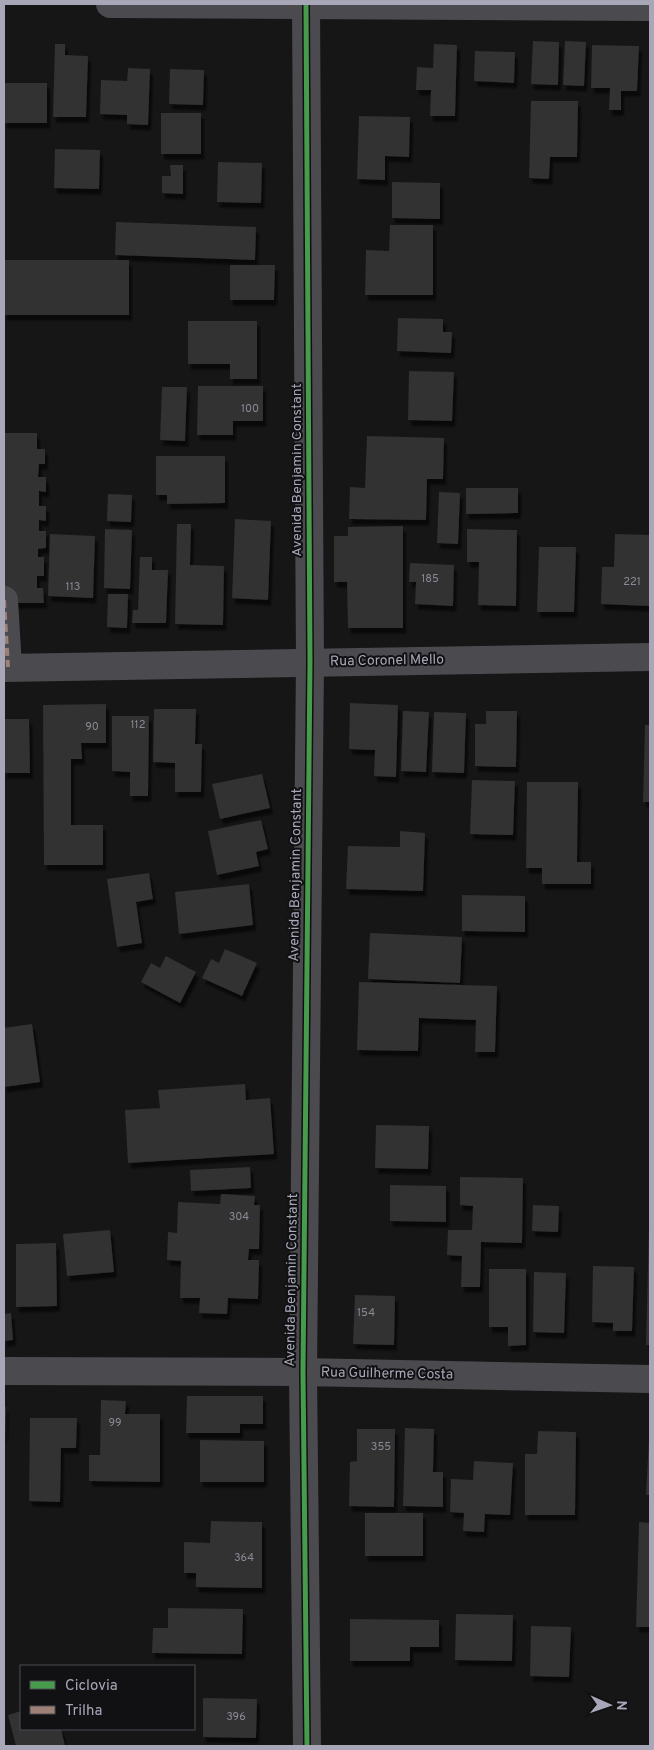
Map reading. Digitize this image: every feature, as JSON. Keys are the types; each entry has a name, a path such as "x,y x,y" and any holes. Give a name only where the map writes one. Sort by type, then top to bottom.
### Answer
{"street":[{"path":"110,4 650,8"},
{"name":"Avenida Benjamin Constant","path":"306,4 310,662 302,1372 307,1746"},
{"path":"4,600 6,667"},
{"name":"Rua Coronel Mello","path":"6,667 650,657"},
{"name":"Rua Guilherme Costa","path":"4,1371 302,1372 650,1379"}],"building":[{"path":"533,41 559,42 558,85 531,84"},
{"path":"565,41 586,42 584,86 563,85"},
{"path":"55,44 65,44 65,55 88,56 86,117 53,117"},
{"path":"434,44 457,45 455,116 430,116 431,90 416,90 417,67 433,68"},
{"path":"592,45 639,46 637,91 621,91 621,110 609,110 610,88 591,88"},
{"path":"475,51 515,52 514,83 474,81"},
{"path":"128,68 150,69 148,125 127,124 127,115 100,114 101,80 127,81"},
{"path":"170,69 204,70 203,105 169,104"},
{"path":"4,83 47,83 47,123 4,123"},
{"path":"531,101 578,101 577,157 550,157 549,179 529,178"},
{"path":"161,113 201,113 201,154 161,154"},
{"path":"359,116 410,117 409,157 385,156 385,180 357,179"},
{"path":"55,149 100,150 99,189 54,188"},
{"path":"218,162 262,163 261,203 217,202"},
{"path":"170,165 183,165 183,194 162,193 162,176 171,176"},
{"path":"392,182 440,183 440,219 392,218"},
{"path":"116,222 256,227 255,260 115,255"},
{"path":"390,225 433,225 433,295 365,295 366,250 389,251"},
{"path":"4,260 129,260 129,315 4,315"},
{"path":"230,265 275,265 274,300 230,300"},
{"path":"398,318 443,319 443,332 452,332 451,353 397,351"},
{"path":"188,321 257,321 257,379 230,379 230,364 188,364"},
{"path":"409,371 454,372 452,421 408,420"},
{"path":"198,386 263,386 263,421 233,421 233,435 197,435"},
{"path":"162,387 187,387 185,441 160,440"},
{"path":"4,433 37,433 37,449 45,449 45,464 39,464 38,477 46,477 46,492 39,491 39,506 46,506 46,521 39,520 39,531 46,531 46,548 38,549 38,557 44,557 44,576 37,576 37,588 43,588 44,603 5,603"},
{"path":"367,436 444,438 443,479 427,479 426,520 349,519 350,487 365,488"},
{"path":"156,456 225,456 225,503 167,504 167,495 156,495"},
{"path":"466,488 518,488 518,513 466,514"},
{"path":"439,492 460,493 458,544 437,543"},
{"path":"108,494 132,495 131,522 107,521"},
{"path":"235,519 271,521 268,600 232,598"},
{"path":"177,524 191,524 190,565 224,566 223,625 175,624"},
{"path":"403,526 403,628 348,628 347,582 334,582 334,536 348,536 348,527"},
{"path":"105,529 132,530 130,589 104,588"},
{"path":"467,529 517,530 516,606 478,605 479,562 467,562"},
{"path":"50,534 95,536 93,598 48,596"},
{"path":"615,534 650,535 649,606 601,604 602,567 614,567"},
{"path":"539,547 576,547 574,612 537,612"},
{"path":"140,557 152,557 152,570 168,570 166,623 132,623 133,610 138,610"},
{"path":"410,563 454,565 453,606 415,604 416,582 409,582"},
{"path":"108,594 128,594 127,628 107,627"},
{"path":"350,703 398,705 396,777 374,776 375,750 349,749"},
{"path":"106,704 106,743 81,743 82,759 71,759 71,825 103,825 103,865 44,865 43,705"},
{"path":"154,709 196,709 195,744 202,744 201,792 175,792 175,763 153,762"},
{"path":"403,711 429,712 426,772 401,771"},
{"path":"486,711 517,711 516,767 475,766 475,724 486,724"},
{"path":"434,712 466,713 464,773 432,772"},
{"path":"112,716 149,716 148,796 130,796 130,772 112,771"},
{"path":"4,719 29,719 30,773 4,773"},
{"path":"645,725 650,725 650,802 643,802"},
{"path":"262,774 270,808 220,819 212,784"},
{"path":"472,780 515,781 513,835 470,834"},
{"path":"527,782 578,782 577,862 591,862 591,884 542,884 542,868 526,868"},
{"path":"261,820 268,849 256,852 259,866 217,875 208,831"},
{"path":"400,831 425,833 423,891 346,889 348,846 400,847"},
{"path":"149,873 153,899 136,902 142,943 117,947 107,879"},
{"path":"249,884 253,925 179,934 175,892"},
{"path":"462,895 525,896 525,932 462,931"},
{"path":"370,933 462,937 460,983 368,979"},
{"path":"225,949 257,963 242,996 202,978 211,959 219,963"},
{"path":"166,956 196,972 180,1003 141,982 151,963 160,968"},
{"path":"359,982 497,986 495,1052 475,1052 476,1020 419,1018 418,1051 357,1050"},
{"path":"32,1024 40,1082 4,1087 4,1028"},
{"path":"245,1084 246,1100 270,1098 274,1154 128,1163 125,1110 160,1108 158,1090"},
{"path":"376,1125 429,1126 428,1169 375,1168"},
{"path":"250,1167 251,1188 191,1191 190,1170"},
{"path":"460,1177 523,1178 522,1243 481,1242 480,1287 461,1287 462,1256 447,1255 448,1230 472,1230 473,1206 460,1205"},
{"path":"390,1185 446,1186 446,1222 390,1221"},
{"path":"221,1194 255,1196 254,1205 260,1205 259,1249 249,1249 248,1260 259,1260 258,1299 228,1298 227,1314 199,1313 200,1298 180,1298 181,1261 167,1260 168,1232 177,1233 178,1202 220,1204"},
{"path":"533,1205 559,1206 558,1232 532,1231"},
{"path":"649,1226 650,1345 646,1345"},
{"path":"110,1230 114,1272 67,1276 63,1234"},
{"path":"56,1243 57,1306 16,1307 16,1244"},
{"path":"593,1266 634,1267 632,1331 613,1331 613,1323 592,1322"},
{"path":"489,1269 526,1269 526,1345 508,1346 508,1327 489,1327"},
{"path":"534,1272 566,1273 564,1333 533,1332"},
{"path":"355,1295 395,1296 394,1345 353,1344"},
{"path":"11,1313 13,1340 4,1341 4,1314"},
{"path":"187,1396 263,1396 263,1424 240,1424 240,1433 186,1433"},
{"path":"101,1400 126,1401 125,1414 160,1414 160,1482 89,1481 89,1455 100,1455"},
{"path":"4,1407 6,1407 5,1437 4,1437"},
{"path":"30,1418 77,1418 76,1448 61,1448 60,1502 29,1501"},
{"path":"405,1428 434,1429 433,1472 443,1472 443,1507 403,1506"},
{"path":"357,1429 395,1429 394,1507 349,1506 350,1462 357,1461"},
{"path":"538,1431 576,1432 575,1515 525,1515 525,1454 537,1454"},
{"path":"649,1439 650,1495 646,1495"},
{"path":"200,1440 264,1441 264,1482 200,1482"},
{"path":"474,1461 513,1463 510,1515 485,1514 484,1532 463,1531 464,1513 450,1512 451,1479 473,1480"},
{"path":"365,1513 423,1513 423,1556 365,1556"},
{"path":"211,1521 262,1522 262,1588 196,1587 196,1573 184,1573 184,1542 210,1543"},
{"path":"639,1522 650,1523 650,1627 636,1627"},
{"path":"168,1608 243,1609 242,1654 152,1653 153,1628 168,1628"},
{"path":"456,1614 513,1615 512,1661 455,1660"},
{"path":"350,1619 439,1620 439,1647 410,1647 410,1661 350,1661"},
{"path":"531,1626 571,1627 569,1677 530,1676"},
{"path":"203,1698 257,1699 256,1738 203,1737"},
{"path":"20,1711 20,1730 61,1730 65,1746 16,1746 8,1715"}],"marked path":[{"path":"4,600 8,667"}],"cycle path":[{"path":"306,4 310,662 303,1372 307,1746"}]}
